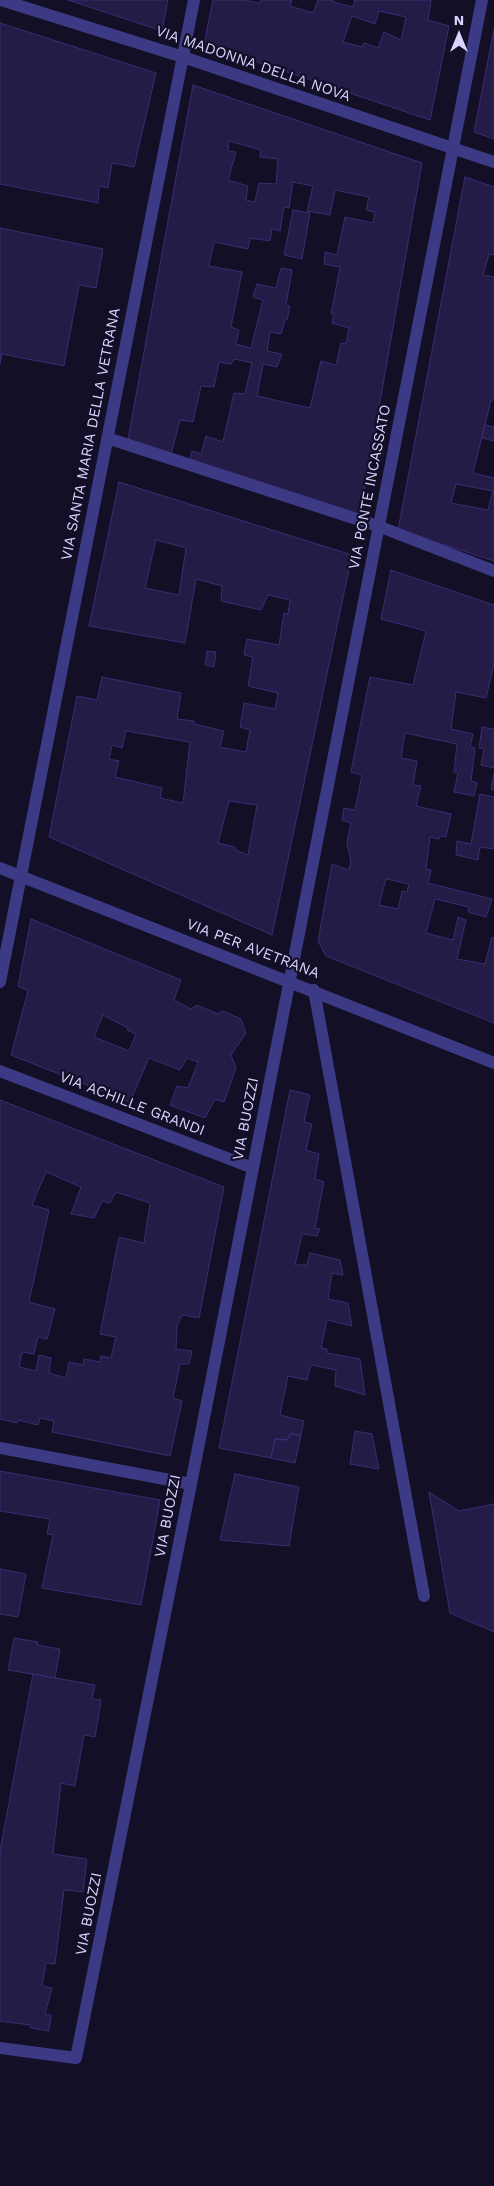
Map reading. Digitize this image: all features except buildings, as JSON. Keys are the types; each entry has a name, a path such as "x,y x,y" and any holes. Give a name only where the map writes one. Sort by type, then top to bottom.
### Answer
{"street":[{"name":"VIA MADONNA DELLA NOVA","path":"1,0 183,57 494,162"},
{"name":"VIA SANTA MARIA DELLA VETRANA","path":"0,982 194,0"},
{"name":"VIA PONTE INCASSATO","path":"289,980 482,0"},
{"path":"106,438 378,526 494,571"},
{"name":"VIA PER AVETRANA","path":"0,868 494,1062"},
{"name":"VIA BUOZZI","path":"0,2048 76,2058 191,1484 289,980"},
{"path":"314,990 424,1596"},
{"name":"VIA ACHILLE GRANDI","path":"0,1071 253,1168"},
{"path":"0,1448 191,1484"}]}
